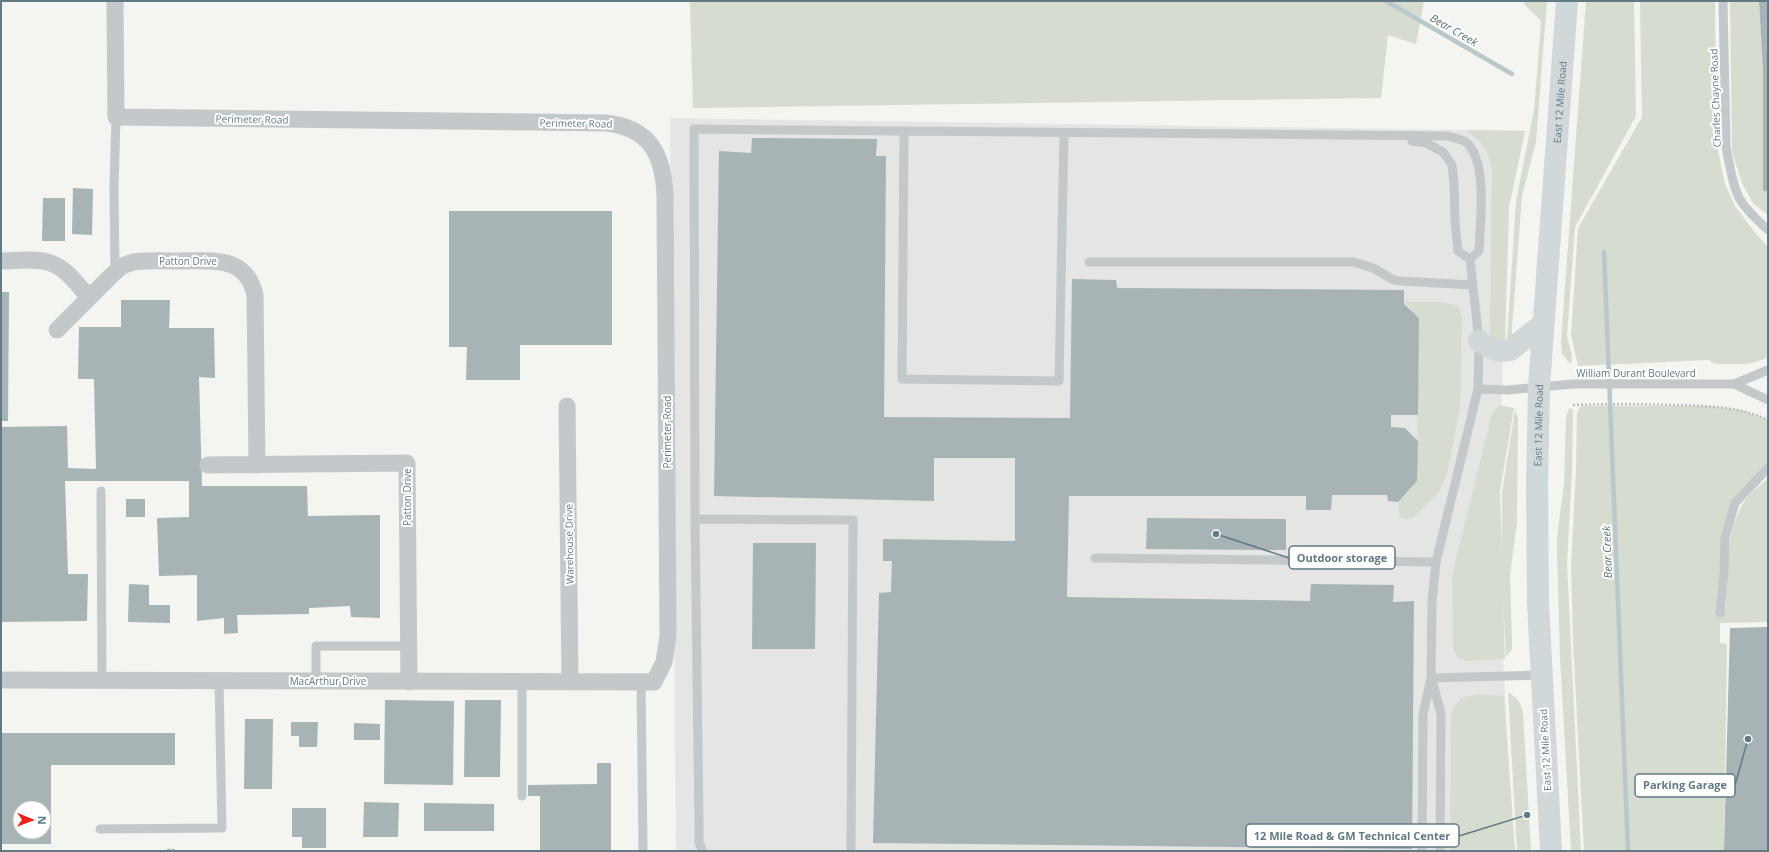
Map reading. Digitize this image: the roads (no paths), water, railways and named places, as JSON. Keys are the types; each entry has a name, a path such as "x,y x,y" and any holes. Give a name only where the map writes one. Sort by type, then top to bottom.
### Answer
{"main road":[{"name":"East 12 Mile Road","path":"1551,851 1541,675 1538,569 1539,387 1567,1"},
{"path":"1479,341 1491,349 1504,351 1510,350 1543,324"}],"street":[{"path":"115,1 116,117"},
{"name":"Perimeter Road","path":"116,117 606,123 617,124 630,128 640,133 649,142 656,153 661,166 665,195 668,636 664,662 648,682"},
{"path":"1,261 38,261 52,263 64,271 89,298"},
{"name":"Patton Drive","path":"57,330 115,272 128,264 140,261 223,261 241,269 249,278 254,289 256,304 257,465"},
{"name":"Warehouse Drive","path":"568,406 570,682"},
{"name":"Patton Drive","path":"208,465 407,463 409,682"},
{"name":"MacArthur Drive","path":"1,680 648,682"}],"lane":[{"name":"Charles Chayne Road","path":"1723,1 1726,146 1739,198 1754,217 1768,230"},
{"path":"115,272 114,188 116,117"},
{"path":"703,851 699,843 694,519 694,129 1389,137 1447,136 1467,142 1477,158 1481,173 1479,251 1470,260"},
{"path":"904,131 902,379 909,380 1059,380 1064,133"},
{"path":"1389,137 1426,143 1442,152 1452,165 1458,251 1470,260 1479,341 1478,389 1436,562 1432,601 1431,678 1423,715 1422,851"},
{"path":"1089,262 1354,262 1374,268 1394,280 1473,285"},
{"name":"William Durant Boulevard","path":"1478,389 1508,390 1593,384 1734,384 1768,370"},
{"name":"William Durant Boulevard","path":"1734,384 1768,400"},
{"path":"1720,613 1725,538 1735,503 1768,468"},
{"path":"101,491 102,681"},
{"path":"694,519 853,520 851,851"},
{"path":"1095,558 1436,562"},
{"path":"316,682 316,646 408,646"},
{"path":"1431,678 1541,675"},
{"path":"1431,678 1441,714 1440,851"},
{"path":"100,829 222,828 219,681"},
{"path":"522,682 522,796"},
{"path":"643,851 648,682"}],"waterway":[{"name":"Bear Creek","path":"1386,1 1512,74"},
{"name":"Bear Creek","path":"1604,252 1628,851"}],"place":[{"name":"Outdoor storage","path":"1216,534"},
{"name":"Parking Garage","path":"1748,739"},
{"name":"12 Mile Road & GM Technical Center","path":"1527,815"}]}
